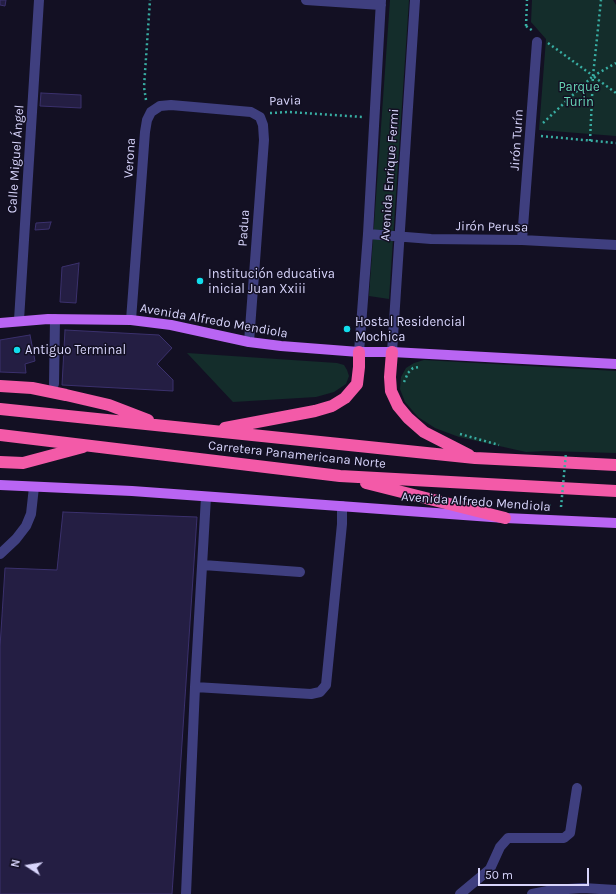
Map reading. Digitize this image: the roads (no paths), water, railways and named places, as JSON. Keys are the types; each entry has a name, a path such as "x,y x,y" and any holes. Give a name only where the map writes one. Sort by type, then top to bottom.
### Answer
{"highway":[{"path":"212,431 315,411 332,406 346,398 356,384 359,368 359,352"},
{"path":"392,352 390,377 392,391 398,406 408,418 424,432 475,458"},
{"path":"0,386 32,388 109,405 164,426"},
{"name":"Carretera Panamericana Norte","path":"0,409 475,458 616,466"},
{"name":"Carretera Panamericana Norte","path":"0,434 340,476 616,491"},
{"path":"0,462 23,463 90,446"},
{"path":"340,476 505,518"}],"main road":[{"name":"Avenida Alfredo Mendiola","path":"0,323 19,320 55,318 130,320 171,325 249,342 281,346 359,352 392,352 616,364"},
{"name":"Avenida Alfredo Mendiola","path":"0,485 132,491 505,518 616,523"}],"street":[{"name":"Calle Miguel Ángel","path":"19,320 39,0"},
{"path":"306,0 381,2"},
{"name":"Avenida Enrique Fermi","path":"392,352 415,0"},
{"name":"Avenida Enrique Fermi","path":"359,352 368,234 381,2"},
{"name":"Jirón Turín","path":"522,240 530,135 540,39"},
{"name":"Pavia","path":"151,112 160,106 171,105 251,112 260,117"},
{"name":"Verona","path":"130,320 145,132 147,120 151,112"},
{"name":"Padua","path":"249,342 264,140 263,125 260,117"},
{"name":"Jirón Perusa","path":"368,234 431,239 522,240 616,245"},
{"path":"54,384 55,318"},
{"path":"0,554 16,539 26,526 31,514 34,487"},
{"path":"186,894 195,687 206,497"},
{"path":"195,687 311,694 320,692 326,685 342,524 342,506"},
{"path":"203,565 300,572"},
{"path":"460,894 490,869 500,847 508,838 564,838 570,833 577,788"},
{"path":"532,894 552,890 583,888 616,890"}],"place":[{"name":"Institución educativa inicial Juan Xxiii","path":"200,281"},
{"name":"Hostal Residencial Mochica","path":"347,329"},
{"name":"Antiguo Terminal","path":"17,350"}],"park label":[{"name":"Parque Turin","path":"579,94"}]}
